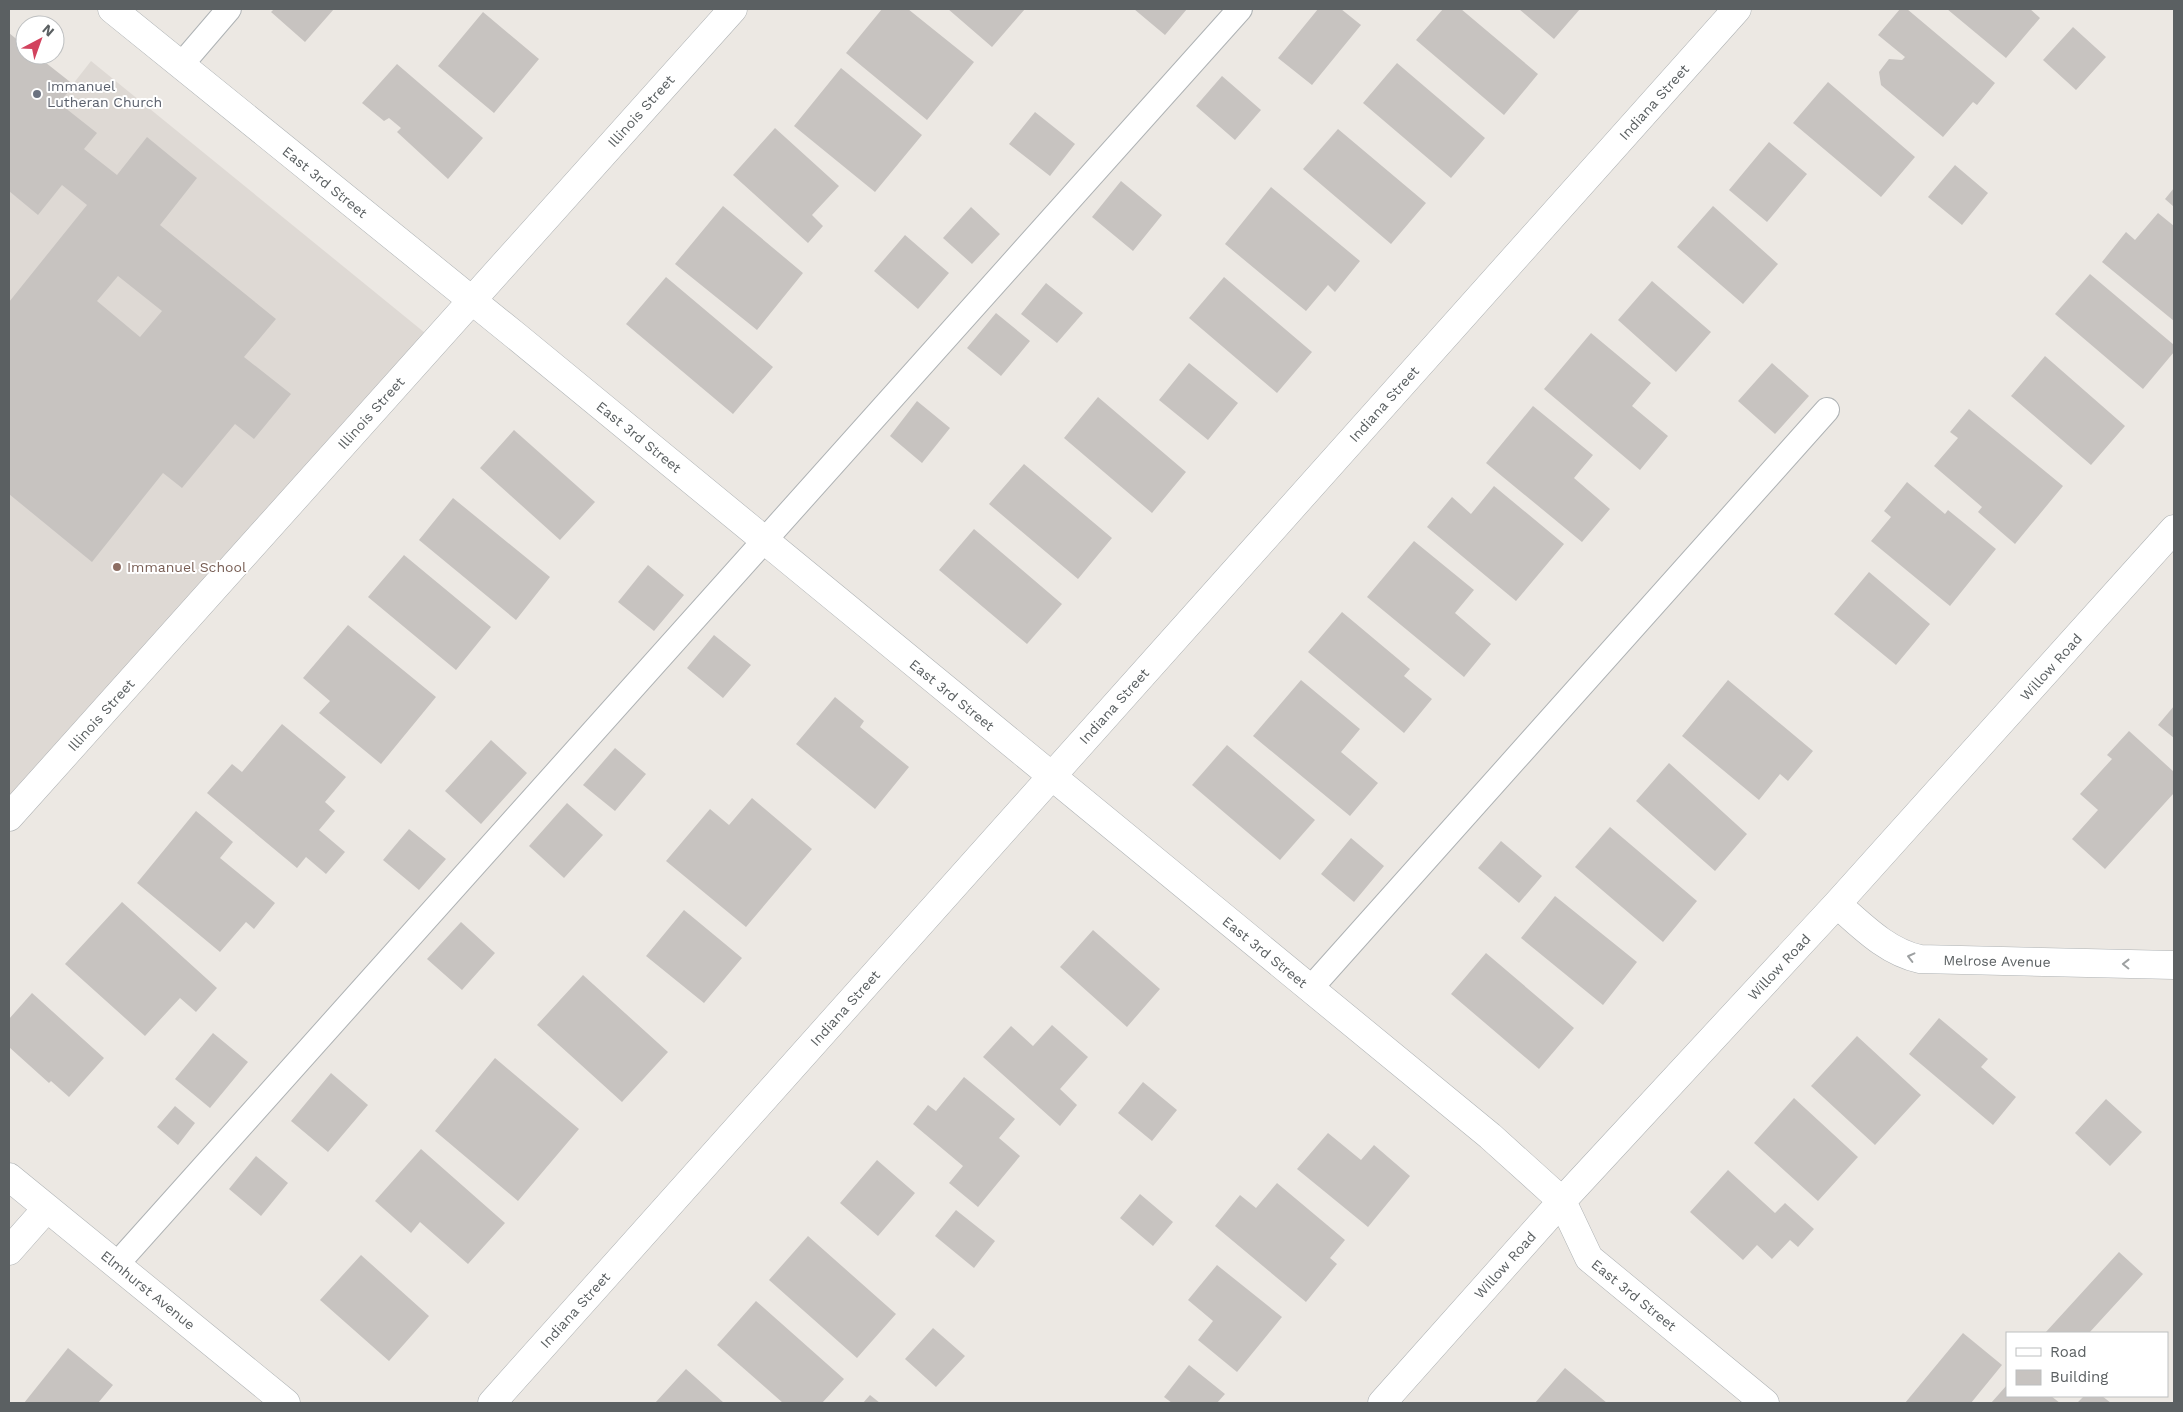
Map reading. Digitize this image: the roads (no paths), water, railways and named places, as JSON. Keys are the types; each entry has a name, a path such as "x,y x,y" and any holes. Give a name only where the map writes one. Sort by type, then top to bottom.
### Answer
{"street":[{"name":"East 3rd Street","path":"112,9 472,300 1490,1136 1562,1200 1589,1258 1765,1403"},
{"name":"Illinois Street","path":"9,818 733,9"},
{"name":"Indiana Street","path":"492,1403 1737,9"},
{"name":"Willow Road","path":"1382,1403 1562,1200 1837,904 2174,530"},
{"name":"Melrose Avenue","path":"1837,904 1887,946 1904,956 1920,959 2174,965"},
{"name":"Elmhurst Avenue","path":"9,1177 286,1403"},
{"path":"9,1251 47,1208"}],"lane":[{"path":"181,65 229,9"},
{"path":"117,1264 1240,9"},
{"path":"1310,989 1827,410"}],"place":[{"name":"Immanuel Lutheran Church","path":"37,94"},
{"name":"Immanuel School","path":"117,567"}]}
